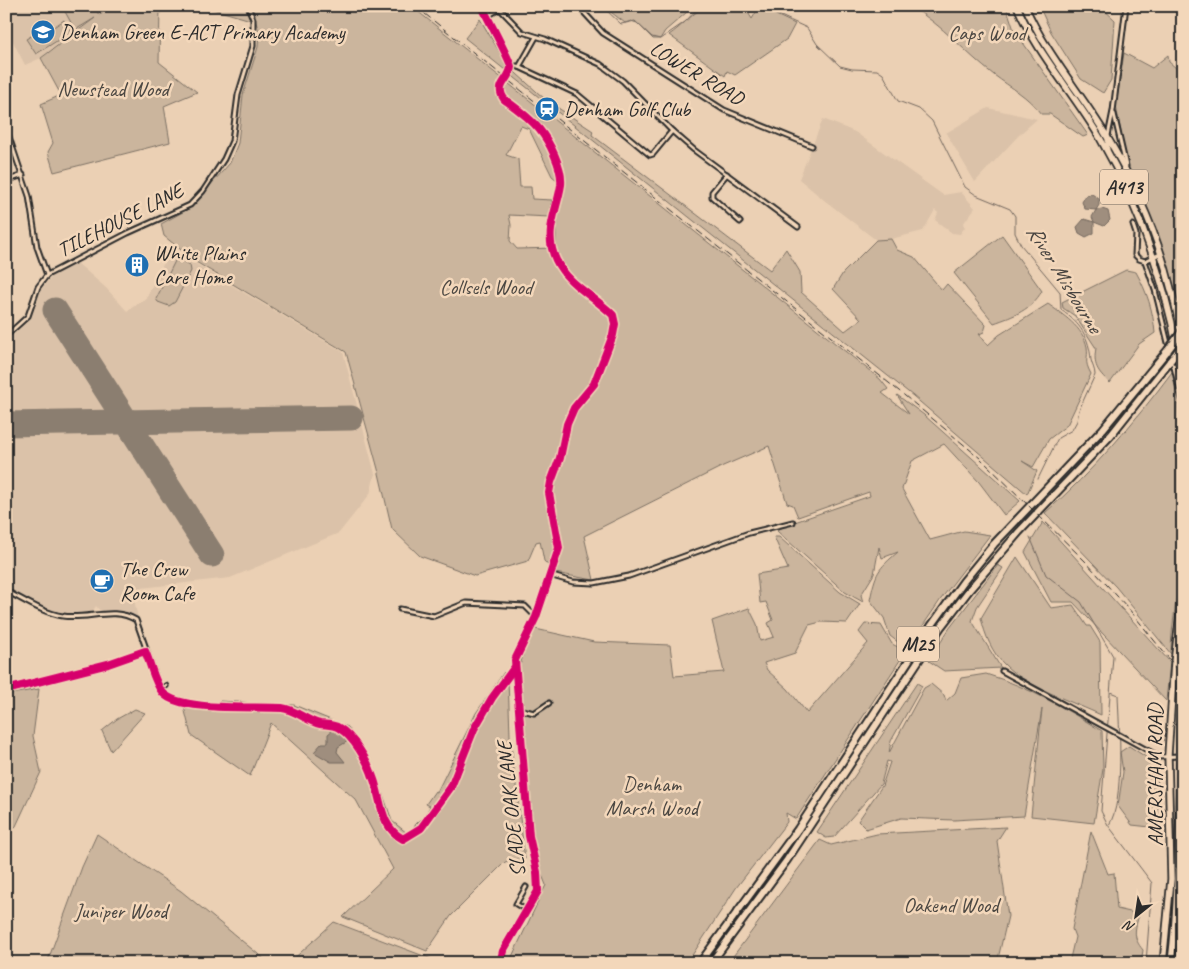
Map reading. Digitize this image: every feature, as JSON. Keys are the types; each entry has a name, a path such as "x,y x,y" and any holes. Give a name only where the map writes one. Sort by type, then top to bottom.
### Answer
{"highway":[{"name":"A413","path":"1017,6 1040,49 1086,116 1110,158 1152,256 1164,291 1183,388"},
{"name":"A413","path":"1025,6 1038,32 1107,137 1131,183 1172,288 1183,347"},
{"name":"M25","path":"700,963 798,829 947,603 994,544 1103,429 1183,330"},
{"name":"M25","path":"712,963 787,860 940,628 1013,538 1110,435 1183,347"},
{"name":"AMERSHAM ROAD","path":"1164,963 1172,879 1168,756 1174,663 1183,587"},
{"path":"1171,963 1178,883 1178,756 1183,692"}],"street":[{"path":"6,10 13,6"},
{"name":"TILEHOUSE LANE","path":"6,336 28,316 38,287 47,275 190,205 203,190 224,159 232,142 238,95 253,46 253,19 248,6"},
{"path":"482,6 486,17 509,58 511,66 519,67 577,94 650,155 653,154 672,131"},
{"name":"LOWER ROAD","path":"578,6 603,33 724,110 812,146"},
{"path":"1110,158 1107,137 1113,111 1126,6"},
{"path":"486,17 503,8 522,32 600,64 623,81 672,131 798,226"},
{"path":"519,67 536,37"},
{"name":"SLADE OAK LANE","path":"500,963 503,951 538,891 537,872 529,836 514,668 519,648 536,616 548,575 559,548 549,493 560,458 567,424 574,408 594,384 613,335 615,324 613,314 567,277 555,259 550,238 554,207 561,184 560,171 539,129 500,92 501,85 511,66"},
{"path":"1113,111 1120,148 1131,183"},
{"path":"6,128 29,196 37,247 47,275"},
{"path":"727,174 712,192 712,197 740,222"},
{"path":"6,181 23,175"},
{"path":"1133,225 1136,234 1134,255 1145,262 1156,290 1183,404"},
{"path":"1145,262 1152,256 1160,254"},
{"path":"548,575 573,582 594,584 629,576 749,534 793,522"},
{"path":"6,591 50,613 64,616 107,614 131,617 138,621 145,651 161,689 170,698 179,702 217,706 282,708 318,724 338,727 348,736 364,759 373,777 384,818 390,829 403,840 420,828 451,787 474,729 492,698 514,668"},
{"path":"400,609 434,616 466,603 525,606 536,616"},
{"path":"6,690 108,664 145,651"},
{"path":"1002,671 1121,734 1160,757 1178,756"},
{"path":"161,689 166,686"},
{"path":"519,709 534,714 549,703"},
{"path":"1178,796 1183,805"},
{"path":"526,887 516,904 526,910"},
{"path":"1182,963 1183,953"}],"shaded area":[{"name":"Denham Green E-ACT Primary Academy","path":"22,6 95,6 101,15 41,58 25,65 6,28 6,16"},
{"path":"988,108 1037,119 1020,134 975,182 946,133"},
{"path":"823,119 855,132 943,195 961,192 975,208 963,224 965,227 960,234 952,233 935,220 938,213 935,210 923,231 891,239 876,240 824,200 799,179"},
{"path":"1092,194 1099,199 1099,205 1096,210 1085,209 1082,202 1086,195"},
{"path":"1096,210 1108,211 1110,220 1104,226 1094,222 1092,217"},
{"path":"1084,219 1094,222 1094,233 1086,237 1079,233 1077,227"},
{"path":"171,249 343,352 375,474 370,494 339,533 230,578 132,589 138,619 118,611 101,612 96,606 92,612 71,615 52,612 6,590 6,341 31,319 41,290 52,276 76,262 106,288 127,311 146,298"},
{"path":"333,730 345,734 348,741 338,747 337,752 345,762 331,762 314,752 322,743 328,743 328,734"}],"green space":[{"name":"Newstead Wood","path":"62,6 94,6 99,15 116,6 164,6 160,7 159,62 197,92 164,106 170,142 54,172 48,152 53,143 41,104 61,95 41,58 95,18 75,30"},
{"path":"202,6 246,6 251,20"},
{"name":"Denham Golf Club","path":"250,6 411,6 880,379 888,389 882,393 909,414 897,395 924,415 1020,501 1004,515 979,482 944,444 912,461 902,489 930,540 964,531 990,535 941,599 907,649 890,636 884,618 870,600 878,572 898,552 882,558 879,547 874,574 861,595 863,602 845,592 777,531 786,525 870,496 869,492 798,517 793,505 787,503 769,446 723,466 584,536 594,580 555,573 544,561 540,541 536,542 528,561 475,576 420,556 392,529 378,469 346,352 196,262 164,236 161,224 190,208 230,163 238,143 243,95 258,47 259,31","holes":["521,126 529,129 552,176 564,186 556,209 556,248 517,249 510,241 511,225 509,215 549,217 552,200 532,199 531,187 520,187 518,159 506,155"]},
{"path":"598,6 694,6 665,31 660,39 653,39 637,23 631,21 625,23 607,9"},
{"path":"706,6 730,9 732,6 744,6 752,19 759,7 795,24 787,39 735,75 727,71 725,76 669,35"},
{"name":"Caps Wood","path":"910,6 1006,6 1014,30 1088,135 1083,137 1050,114 1041,114 1025,97 994,75 944,31"},
{"name":"Caps Wood","path":"1039,6 1100,6 1115,20 1111,80 1103,93 1081,79 1051,32"},
{"path":"480,19 507,65 546,100 593,131 592,135 770,270 786,249 800,272 801,292 845,331 861,319 833,289 843,273 876,240 891,239 897,250 914,257 942,290 947,284 986,325 984,332 979,334 988,345 999,335 1048,304 1072,322 1085,340 1087,365 1091,374 1067,425 1049,439 1033,467 1022,461 1037,471 1027,494 913,396 465,38"},
{"path":"64,20 71,32 36,54 26,39 33,35 36,39"},
{"path":"1124,53 1152,68 1168,55 1169,62 1183,74 1183,320 1181,322 1172,289 1130,175 1124,148 1116,106"},
{"path":"1002,235 1042,291 1038,298 1027,308 994,323 954,273"},
{"path":"177,257 190,265 191,271 175,302 169,306 158,302 156,299"},
{"path":"1126,270 1136,272 1143,287 1149,301 1155,333 1139,344 1110,383 1097,367 1095,359 1096,348 1075,316 1063,308 1062,302"},
{"path":"1172,372 1179,418 1183,465 1183,513 1181,559 1172,630 1171,654 1116,587 1045,513 1112,446"},
{"path":"1043,522 1170,662 1166,701 1073,602 1051,602 1025,552"},
{"name":"Denham Marsh Wood","path":"774,537 779,537 840,592 860,604 847,623 821,622 809,625 795,653 764,663 767,670 788,689 807,713 868,643 859,632 865,624 881,625 892,644 906,651 796,819 786,813 787,822 736,888 687,963 509,963 546,885 540,870 534,837 519,669 531,628 594,642 670,645 674,676 724,672 712,621 749,608 757,624 760,641 774,637 768,623 773,620 766,602 760,603 757,574 788,569"},
{"path":"1017,557 1051,608 1073,605 1100,642 1101,715 1024,680 1000,660 993,649 981,618"},
{"path":"998,565 1003,568 977,607 972,621 1001,668 944,671 929,661 949,629"},
{"path":"504,672 508,678 510,736 525,859 505,862 451,916 427,951 343,917 393,869 356,800 271,723 250,776 191,735 184,707 212,711 220,701 294,705 348,727 372,762 392,821 407,833 425,815 430,806 426,804 435,791 437,792 476,713"},
{"path":"986,674 1032,692 1102,731 1103,769 1094,823 1031,816 1042,709 1024,816 954,820 901,818 866,829 858,821 882,786 890,762 887,761 881,784 834,837 826,838 817,832 917,683 922,686 891,741 889,753 924,688 931,684 944,695 946,701 955,693 961,678"},
{"path":"39,689 33,736 41,772 16,826 6,837 6,695"},
{"path":"135,709 145,713 111,751 102,731 117,719"},
{"path":"1129,746 1155,763 1159,828 1132,825 1118,806 1123,772 1120,752"},
{"name":"Oakend Wood","path":"1006,827 997,841 1008,916 997,963 728,963 820,840 831,845 877,834"},
{"path":"1091,831 1108,874 1114,873 1117,909 1139,914 1135,933 1137,941 1143,950 1141,963 1069,963 1075,937 1072,929"},
{"name":"Juniper Wood","path":"97,834 181,891 269,963 47,963 82,867"},
{"path":"334,922 429,958 439,963 289,963"}],"waterway":[{"name":"River Misbourne","path":"595,6 596,8 605,9 621,24 635,21 652,37 660,39 685,22 700,6"},
{"name":"River Misbourne","path":"714,6 728,8 729,6"},
{"name":"River Misbourne","path":"759,6 807,28 817,44 840,66 852,69 877,70 883,74 898,101 919,109 932,121 965,187 976,195 1010,209 1015,216 1015,233 1021,245 1060,292 1061,310 1074,320 1086,338 1095,375 1079,410 1077,421 1072,430 1058,438 1038,479"},
{"name":"River Misbourne","path":"1030,537 1046,575 1081,602 1113,656 1101,811 1108,825 1152,883 1146,963"},
{"name":"River Misbourne","path":"1109,825 1114,814 1117,799 1120,762 1118,695 1110,692"}],"runway":[{"path":"55,310 212,555"},
{"path":"6,424 351,418"}],"railway":[{"path":"415,6 899,391 980,458 1085,561 1128,608 1183,676"}],"cycle path":[{"path":"482,6 511,67 502,86 501,94 504,99 539,129 547,140 558,163 561,185 551,231 552,250 556,260 561,269 574,283 613,315 615,324 613,335 594,384 574,408 567,424 560,458 549,493 559,548 536,617 515,660 529,836 537,872 538,891 503,951 500,963"},
{"path":"6,690 108,664 145,651 160,689 172,699 201,706 282,708 315,723 332,725 344,732 355,743 368,764 385,820 395,834 403,839 421,828 451,787 474,729 492,698 514,668"}],"place":[{"name":"Denham Green E-ACT Primary Academy","path":"43,32"},
{"name":"Denham Golf Club","path":"547,109"},
{"name":"White Plains Care Home","path":"137,265"},
{"name":"The Crew Room Cafe","path":"102,581"}],"park label":[{"name":"Collsels Wood","path":"486,287"}]}
